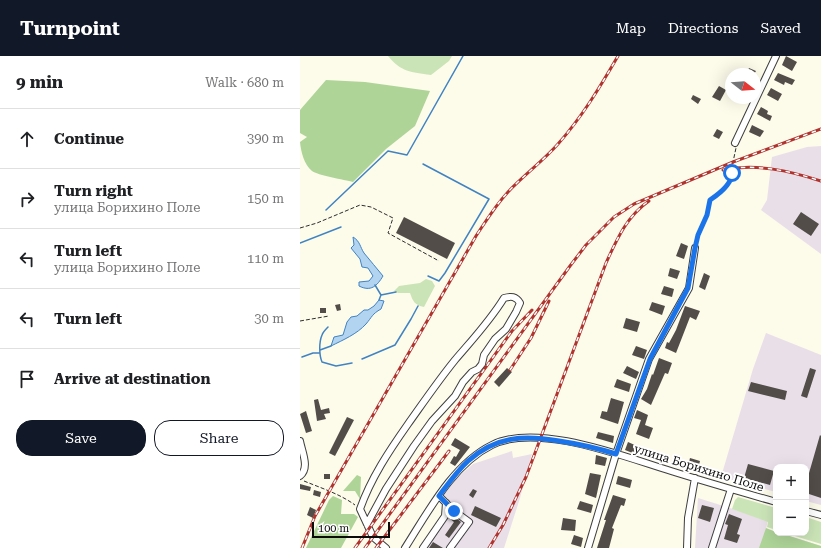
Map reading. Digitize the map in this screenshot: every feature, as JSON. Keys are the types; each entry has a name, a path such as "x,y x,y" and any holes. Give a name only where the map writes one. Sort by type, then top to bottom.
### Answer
{"street":[{"path":"735,143 776,56"},
{"path":"588,548 616,454 650,359 688,288 695,248"},
{"path":"367,524 386,489 427,428 455,396 463,382 482,364 484,355 495,339 506,329 520,304 514,297 510,296 504,298 487,323 435,385 376,472 360,509 373,537 386,548"},
{"name":"улица Борихино Поле","path":"405,548 439,496 459,470 469,460 493,444 506,440 540,438 600,448 773,501"},
{"path":"300,441 305,470 300,478"},
{"path":"687,548 688,518 695,478"},
{"path":"712,548 731,489"},
{"path":"439,496 469,522 450,548"},
{"path":"423,548 445,516 446,503"},
{"path":"809,512 821,516"}],"path":[{"path":"695,248 698,235 707,215 710,200 721,193 732,179 733,162 736,151 735,143"},
{"path":"300,228 317,223 360,205 365,206 393,218 388,233 438,261"},
{"path":"300,321 329,316"},
{"path":"300,478 348,500 360,509"}],"shaded area":[{"path":"821,146 821,254 761,210 767,200 772,157 807,147"},
{"path":"766,333 821,355 821,505 809,502 809,464 773,464 773,491 721,477 753,369"},
{"path":"512,451 513,458 532,454 504,548 427,548 455,508 443,496 457,478 473,464"},
{"path":"698,498 768,520 766,529 773,531 773,536 789,536 821,546 821,548 695,548"}],"green space":[{"path":"388,56 452,56 449,61 431,75 412,72 402,68"},
{"path":"326,80 365,82 430,91 415,126 386,149 353,182 315,173 307,165 302,154 300,142 307,137 300,133 300,110"},
{"path":"426,279 432,281 435,286 424,307 415,303 410,293 398,293 394,291 399,286 420,283"},
{"path":"357,475 361,477 360,499 355,491 343,491"},
{"path":"333,496 342,500 341,514 354,514 358,517 341,548 306,548 329,500"},
{"path":"738,497 773,507 773,529 767,527 768,522 732,509 735,500"},
{"path":"809,518 821,522 821,544 795,536 809,536"},
{"path":"766,528 773,531 773,536 789,536 821,546 821,548 759,548"}],"water":[{"path":"353,237 357,240 364,253 383,276 373,287 363,288 359,286 359,282 369,281 373,276 368,268 362,267 360,259 351,248 354,245"},
{"path":"379,300 384,301 381,309 374,314 362,328 331,346 334,337 343,335 347,322 351,317 357,316 364,310 368,310"}],"building":[{"path":"786,56 797,62 792,71 782,65"},
{"path":"778,73 795,80 792,85 785,82 784,85 774,80"},
{"path":"719,86 725,89 720,101 712,97"},
{"path":"771,88 782,94 778,101 767,95"},
{"path":"693,95 701,99 698,104 691,99"},
{"path":"761,107 768,111 767,114 772,116 770,121 757,114"},
{"path":"752,125 764,131 760,137 749,132"},
{"path":"717,129 723,132 719,139 713,136"},
{"path":"801,212 819,224 811,236 793,224"},
{"path":"404,217 455,243 447,259 396,233"},
{"path":"681,243 688,246 684,259 676,256"},
{"path":"670,268 680,271 677,279 668,276"},
{"path":"704,273 710,276 705,290 699,287"},
{"path":"664,286 674,289 672,297 661,294"},
{"path":"652,302 665,306 662,315 649,310"},
{"path":"340,304 341,310 337,311 335,305"},
{"path":"685,306 700,311 696,320 690,317 676,353 665,348 667,342 669,343 676,330"},
{"path":"320,308 326,308 326,313 320,313"},
{"path":"626,318 640,322 637,332 623,328"},
{"path":"636,346 647,350 644,359 632,355"},
{"path":"659,358 672,363 668,374 665,373 651,405 641,399 647,389"},
{"path":"627,366 639,372 636,379 623,373"},
{"path":"507,368 512,372 499,387 494,382"},
{"path":"810,368 816,370 807,398 801,396"},
{"path":"617,379 631,384 629,392 614,387"},
{"path":"751,382 787,391 785,400 748,391"},
{"path":"611,398 624,402 618,424 600,418 602,411 607,412"},
{"path":"318,399 321,410 329,408 330,413 324,414 326,419 317,421 314,400"},
{"path":"637,410 648,415 645,425 653,428 649,439 636,434 641,420 634,418"},
{"path":"306,411 312,431 306,433 300,414"},
{"path":"347,417 354,420 335,456 329,453"},
{"path":"598,432 614,436 613,443 596,438"},
{"path":"820,435 821,498 809,494 809,473"},
{"path":"455,438 470,447 455,466 450,463 460,450 451,445"},
{"path":"628,442 637,446 635,454 625,450"},
{"path":"596,455 607,458 605,466 595,464"},
{"path":"690,458 700,461 699,465 689,462"},
{"path":"748,464 773,471 770,485 744,478"},
{"path":"590,473 601,475 596,498 585,494"},
{"path":"324,474 330,474 330,479 324,479"},
{"path":"618,476 632,480 630,488 616,484"},
{"path":"300,484 311,487 310,491 300,489"},
{"path":"473,489 477,491 473,498 469,495"},
{"path":"314,490 321,492 320,497 313,495"},
{"path":"613,495 626,499 624,506 621,505 612,528 614,529 609,548 597,548 606,520 604,520"},
{"path":"580,501 593,505 591,513 577,509"},
{"path":"702,505 714,508 710,522 698,518"},
{"path":"475,506 501,518 496,527 471,515"},
{"path":"310,507 316,510 313,518 307,515"},
{"path":"451,514 461,522 449,538 445,535 454,522 449,518"},
{"path":"729,514 742,519 737,534 740,535 737,543 724,539 728,525 725,524"},
{"path":"563,518 576,520 575,531 561,530"},
{"path":"574,535 583,538 581,547 571,544"},
{"path":"433,542 443,548 429,548"}],"waterway":[{"path":"326,210 388,151 407,155 463,56"},
{"path":"423,164 489,199 439,281 428,276"},
{"path":"300,243 341,227"},
{"path":"375,285 381,295"},
{"path":"379,300 381,295 396,292"},
{"path":"362,359 395,345 418,306"},
{"path":"328,327 322,334 320,341 322,362 336,366 352,363"},
{"path":"320,350 331,346"},
{"path":"302,357 313,353 320,353"}],"railway":[{"path":"302,548 315,516 476,236 508,192 567,134 590,102 618,56"},
{"path":"365,548 570,266 586,245 614,217 634,204 733,162 821,129"},
{"path":"723,170 748,167 773,169 821,181"},
{"path":"489,548 503,525 526,477 610,254 623,229 641,207 649,201"},
{"path":"510,370 531,338 549,301"},
{"path":"355,548 512,331 532,310"},
{"path":"376,548 449,451"}],"route":[{"path":"454,511 439,496 459,470 469,460 493,444 506,440 531,437 600,448 616,454 650,359 688,288 698,235 704,224 710,200 721,193 732,179 732,173"}]}
